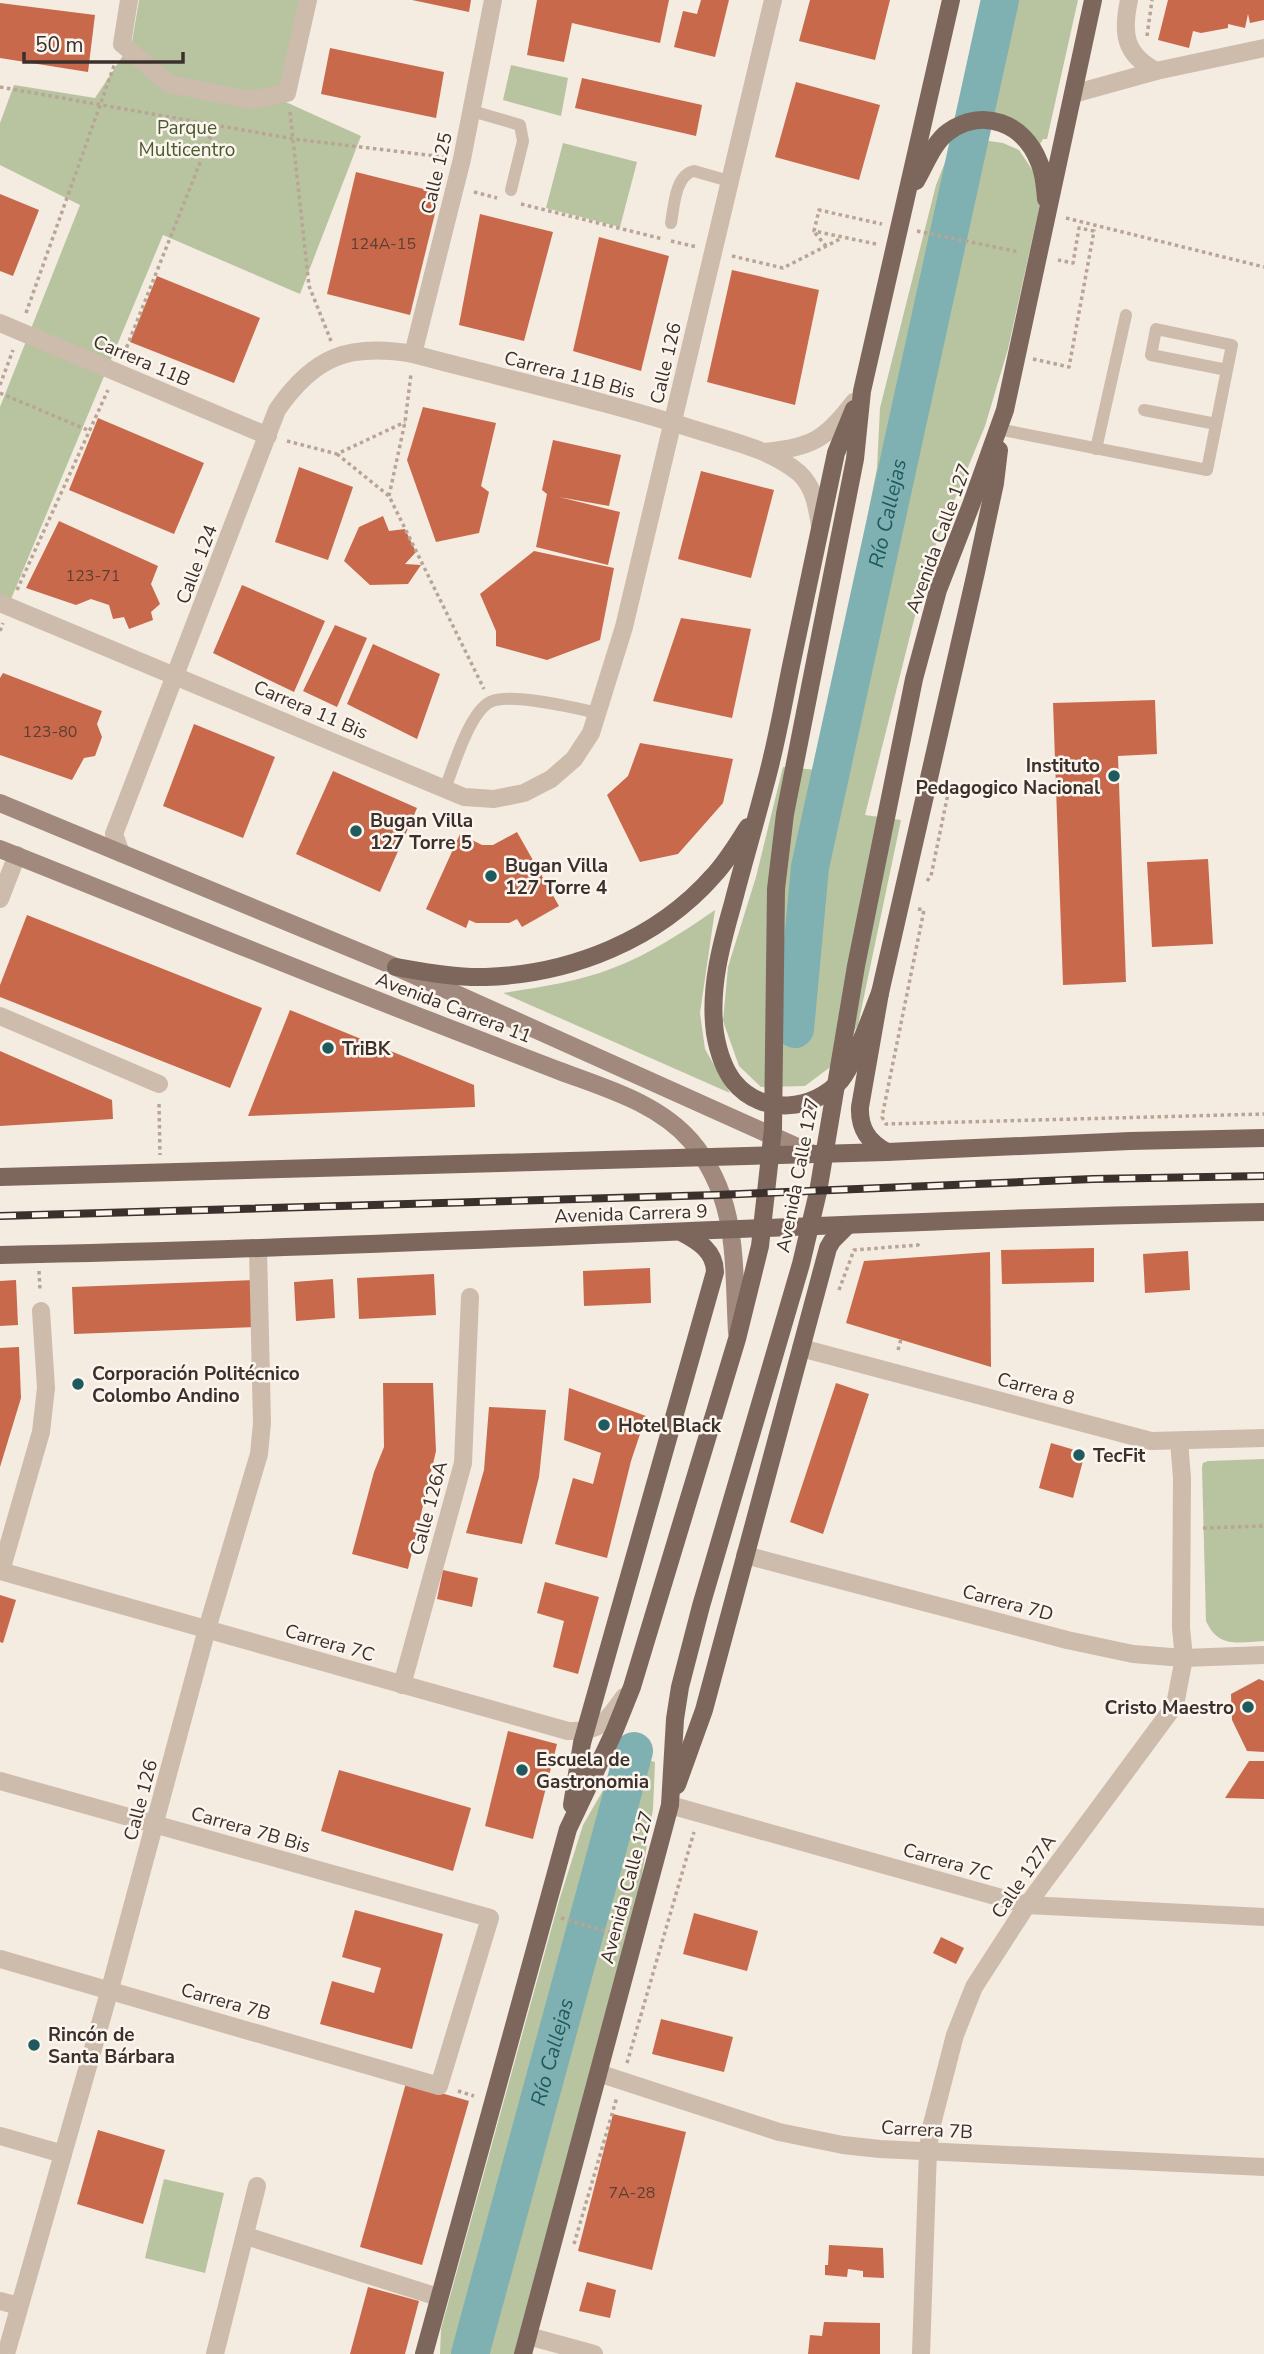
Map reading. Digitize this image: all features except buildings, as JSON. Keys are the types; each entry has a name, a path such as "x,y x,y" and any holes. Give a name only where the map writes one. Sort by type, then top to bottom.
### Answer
{"main road":[{"name":"Avenida Calle 127","path":"426,2351 438,2297 568,1829 632,1687 737,1339 760,1246 773,1129 775,919 779,852 855,459 862,391 951,0"},
{"name":"Avenida Calle 127","path":"523,2354 670,1805 675,1719 680,1687 806,1241 820,1179 885,815 914,679 938,590 1000,429 1093,0"},
{"path":"906,197 935,148 948,133 979,120 995,120 1020,132 1031,145 1040,163 1048,213"},
{"path":"862,391 836,453 773,754 716,975 713,1003 719,1055 736,1084 748,1095 768,1104 789,1107 817,1100 845,1075 880,993"},
{"path":"887,1152 868,1138 860,1114 880,993 995,483 1000,429"},
{"name":"Avenida Carrera 11","path":"0,803 396,967 813,1154"},
{"path":"396,967 483,977 516,975 568,965 609,950 647,930 682,906 714,876 757,812"},
{"name":"Avenida Carrera 11","path":"8,852 641,1103 675,1125 719,1182 733,1252 737,1339"},
{"path":"0,1177 887,1152 1264,1138"},
{"name":"Avenida Carrera 9","path":"0,1255 258,1249 1026,1217 1264,1212"},
{"path":"670,1805 704,1710 828,1248 847,1226"},
{"path":"568,1829 585,1731 715,1272 714,1259 709,1252 681,1232"}],"street":[{"path":"129,0 122,44 169,84 250,100 287,93 308,0"},
{"name":"Calle 125","path":"413,354 462,159 493,0"},
{"name":"Calle 126","path":"591,733 624,627 773,0"},
{"path":"1129,0 1125,35 1130,48 1147,66 1156,71"},
{"path":"1073,94 1156,71 1264,48"},
{"name":"Carrera 11B","path":"0,323 268,436"},
{"name":"Calle 124","path":"114,834 277,410 293,387 313,369 338,356 363,350"},
{"name":"Carrera 11B Bis","path":"363,350 413,354 673,422 765,452 806,480 815,499 820,526"},
{"name":"Carrera 11B Bis","path":"765,452 794,449 821,438 834,428 862,391"},
{"name":"Carrera 11 Bis","path":"5,605 464,797 494,799 524,793 551,779 574,759 591,733"},
{"path":"94,842 114,834 121,853"},
{"path":"0,899 8,852"},
{"path":"0,1016 159,1084"},
{"name":"Calle 126","path":"6,2354 110,1989 207,1629 259,1454 262,1423 258,1249"},
{"name":"Calle 126A","path":"402,1685 463,1463 470,1297"},
{"path":"1,1571 41,1432 46,1388 41,1311"},
{"name":"Carrera 8","path":"801,1348 1151,1441 1264,1438"},
{"name":"Calle 127A","path":"921,2354 928,2150 931,2128 955,2035 974,1987 1027,1905 1175,1705 1184,1658 1181,1628 1182,1478 1179,1441"},
{"name":"Carrera 7D","path":"745,1555 1067,1640 1142,1655 1184,1658 1264,1655"},
{"name":"Carrera 7C","path":"1,1571 568,1731 585,1731"},
{"path":"585,1731 606,1722 632,1687"},
{"name":"Carrera 7B Bis","path":"0,1781 491,1918 439,2086"},
{"name":"Carrera 7C","path":"670,1805 1027,1905 1264,1917"},
{"name":"Carrera 7B","path":"0,1959 439,2086"},
{"name":"Carrera 7B","path":"598,2073 779,2132 811,2139 880,2148 1264,2167"},
{"path":"0,2136 63,2154"},
{"path":"215,2354 257,2186"},
{"path":"246,2236 438,2297"},
{"path":"0,2301 19,2306"},
{"path":"528,2336 594,2354"}],"lane":[{"path":"472,111 520,125 523,141 509,195"},
{"path":"671,223 681,178 688,172 694,171 729,181"},
{"path":"1097,449 1126,314"},
{"path":"1000,429 1207,470 1216,424 1227,370 1232,345 1156,330 1151,355 1227,370"},
{"path":"1144,410 1216,424"},
{"path":"445,789 477,715 490,702 517,699 598,713"}],"path":[{"path":"1148,43 1152,0"},
{"path":"0,385 122,44"},
{"path":"0,88 294,139 462,159"},
{"path":"287,93 309,286 338,356"},
{"path":"5,605 116,373 215,125"},
{"path":"455,187 509,195"},
{"path":"520,203 783,268 843,237"},
{"path":"826,246 815,232 819,210 886,224"},
{"path":"1048,213 1264,267"},
{"path":"1017,355 1069,367 1094,231 1079,229 1073,263 1046,258"},
{"path":"913,230 1019,252"},
{"path":"815,232 895,247"},
{"path":"388,496 405,422 413,354"},
{"path":"0,393 89,431"},
{"path":"337,454 405,422"},
{"path":"268,436 337,454 388,496 490,702"},
{"path":"910,947 918,909 924,910 882,1117 886,1124 1264,1114"},
{"path":"159,1084 161,1172"},
{"path":"839,1290 854,1250 913,1245"},
{"path":"38,1254 41,1311"},
{"path":"898,1350 901,1339"},
{"path":"1203,1528 1264,1526"},
{"path":"562,1919 622,1936"},
{"path":"439,2086 494,2101"}],"green space":[{"name":"Parque Multicentro","path":"139,0 300,0 279,99 361,136 300,294 163,235 11,599 0,595 0,407 80,205 0,165 0,123 14,85 95,98 132,42"},
{"path":"1012,0 1078,0 1047,139 1043,139 1040,144 1016,122 986,110"},
{"path":"511,65 568,78 561,116 503,100"},
{"path":"989,141 1003,143 1019,150 1033,171 1040,204 1008,349 985,426 928,564 865,815 901,820 858,1025 833,1065 805,1086 761,1087 739,1066 723,1021 728,967 756,877 783,767 818,770 877,468 880,408 936,185 946,160 964,144"},
{"path":"563,143 637,162 620,227 546,208"},
{"path":"715,910 700,1013 705,1049 730,1093 503,993 573,980 613,968 653,949"},
{"path":"1264,1459 1264,1641 1230,1642 1217,1636 1206,1621 1202,1467 1203,1463 1208,1461"},
{"path":"624,1754 655,1762 653,1809 639,1892 514,2354 440,2354 441,2329 559,1901 583,1825"},
{"path":"164,2179 224,2193 205,2273 145,2258"}],"waterway":[{"name":"Río Callejas","path":"795,1029 810,867 1000,0"},
{"name":"Río Callejas","path":"470,2354 634,1751"}],"railway":[{"path":"0,1216 716,1195 1093,1179 1264,1176"}],"place":[{"name":"Instituto Pedagogico Nacional","path":"1114,776"},
{"name":"Bugan Villa 127 Torre 5","path":"356,831"},
{"name":"Bugan Villa 127 Torre 4","path":"491,876"},
{"name":"TriBK","path":"328,1048"},
{"name":"Corporación Politécnico Colombo Andino","path":"78,1384"},
{"name":"Hotel Black","path":"604,1425"},
{"name":"TecFit","path":"1079,1455"},
{"name":"Cristo Maestro","path":"1248,1707"},
{"name":"Escuela de Gastronomia","path":"522,1770"},
{"name":"Rincón de Santa Bárbara","path":"34,2045"}]}
